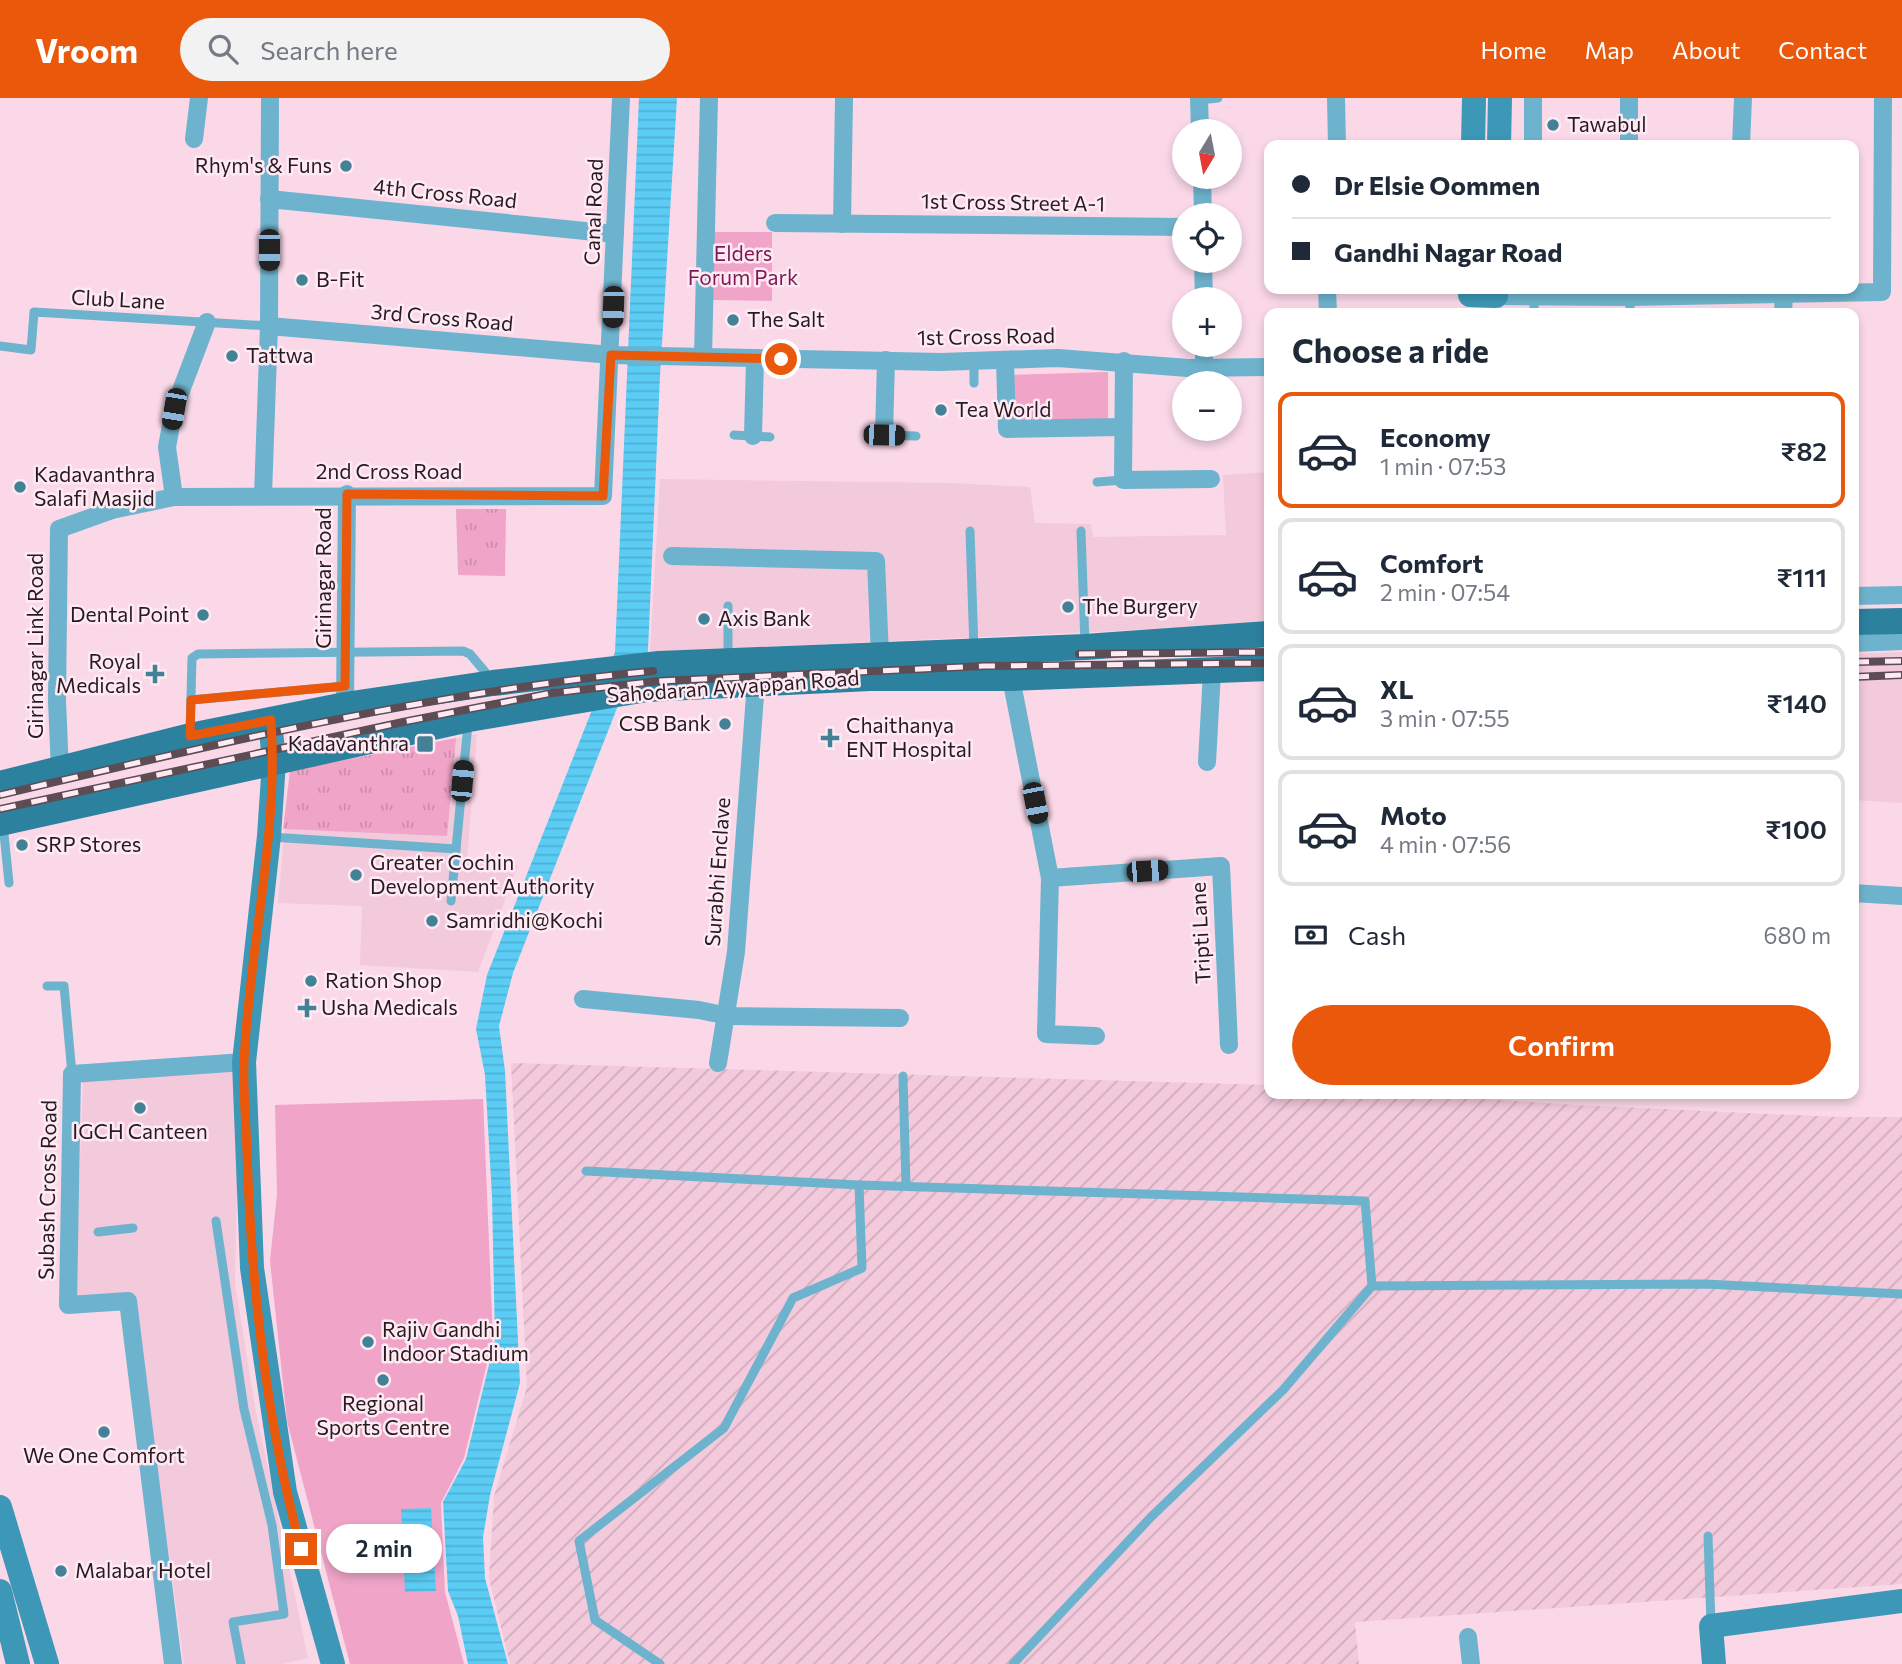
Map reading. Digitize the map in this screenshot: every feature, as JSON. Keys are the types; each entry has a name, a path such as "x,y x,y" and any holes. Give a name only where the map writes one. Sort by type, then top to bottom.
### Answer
{"main road":[{"path":"1859,622 1902,621"},
{"name":"Sahodaran Ayyappan Road","path":"1,823 468,719 659,664 1085,647 1264,634"},
{"path":"1222,672 1227,636"},
{"name":"Sahodaran Ayyappan Road","path":"0,784 190,736 271,720 345,696 494,682 598,683 648,688 756,682 1011,678 1264,668"}],"street":[{"path":"194,139 199,98"},
{"path":"263,495 269,326 270,98"},
{"name":"Canal Road","path":"603,496 621,98"},
{"path":"704,357 709,98"},
{"path":"842,224 844,98"},
{"path":"1336,98 1337,140"},
{"path":"1473,140 1474,98"},
{"path":"1499,140 1500,98"},
{"path":"1533,98 1533,140"},
{"path":"1629,98 1629,140"},
{"path":"1741,140 1743,98"},
{"path":"1859,292 1882,292 1883,98"},
{"path":"1199,99 1200,119"},
{"name":"4th Cross Road","path":"269,199 615,234"},
{"name":"1st Cross Street A-1","path":"775,223 1172,228"},
{"path":"1470,299 1630,300 1784,294 1783,308"},
{"path":"174,497 167,447 169,434 174,409 207,322"},
{"name":"3rd Cross Road","path":"269,326 611,355 704,357"},
{"name":"1st Cross Road","path":"704,357 974,362 1058,358 1204,367 1264,367"},
{"path":"1204,357 1204,367"},
{"path":"755,359 761,437"},
{"path":"880,435 886,360"},
{"path":"1005,360 1002,429 1123,427"},
{"path":"1124,361 1123,480 1211,479"},
{"name":"2nd Cross Road","path":"174,497 347,494 603,496"},
{"name":"Girinagar Road","path":"345,696 347,494"},
{"name":"Girinagar Link Road","path":"60,771 56,673 59,529 112,510 174,497"},
{"path":"672,556 876,561 880,656"},
{"path":"1859,596 1902,595"},
{"path":"1859,643 1902,641"},
{"path":"1207,762 1222,672"},
{"path":"1011,678 1049,878 1046,1034 1096,1036"},
{"name":"Surabhi Enclave","path":"718,1063 728,1016 737,941 756,682"},
{"path":"271,720 274,762 269,836 244,1062 249,1219 260,1339 285,1492 332,1664"},
{"name":"Tripti Lane","path":"1049,878 1221,866 1229,1045"},
{"path":"1859,893 1902,896"},
{"path":"583,999 699,1010 728,1016 900,1018"},
{"name":"Subash Cross Road","path":"173,1664 128,1301 68,1305 72,1074 244,1062"},
{"path":"0,1507 47,1664"},
{"path":"0,1591 18,1664"},
{"path":"1714,1664 1711,1626 1902,1601"},
{"path":"1468,1637 1471,1664"}],"lane":[{"path":"1199,99 1218,98"},
{"name":"Club Lane","path":"0,346 31,350 34,312 269,326"},
{"path":"974,362 974,383"},
{"path":"734,435 761,437"},
{"path":"880,435 916,436"},
{"path":"1097,482 1123,480"},
{"path":"970,531 974,652"},
{"path":"1082,531 1085,647"},
{"path":"728,606 728,662"},
{"path":"190,736 192,658 195,655 468,652 494,682"},
{"path":"191,700 345,696"},
{"path":"451,901 468,719"},
{"path":"1,823 9,883"},
{"path":"269,836 456,849"},
{"path":"47,986 64,986 72,1074"},
{"path":"903,1076 906,1186"},
{"path":"586,1171 859,1185 1365,1201 1372,1286 1283,1390 1151,1517 1013,1664"},
{"path":"660,1664 595,1620 579,1541 724,1428 793,1298 862,1268 859,1185"},
{"path":"216,1220 244,1409 272,1525 284,1614 233,1622 241,1664"},
{"path":"98,1232 133,1228"},
{"path":"1372,1286 1705,1284 1902,1294"},
{"path":"1708,1536 1711,1626"}],"shaded area":[{"path":"1264,472 1264,624 650,652 660,479 951,483 1030,487 1035,523 1091,524 1093,537 1226,535 1223,475"},
{"path":"1902,652 1902,803 1859,800 1859,654"},
{"path":"477,734 467,860 518,865 478,972 360,965 362,906 278,903 290,771"},
{"path":"511,1063 1264,1085 1264,1099 1486,1099 1837,1117 1902,1117 1902,1584 1355,1622 1359,1664 510,1664 489,1578 494,1496 527,1387"},
{"path":"233,1068 237,1184 235,1283 255,1407 308,1658 282,1664 184,1664 133,1295 75,1298 83,1082"}],"green space":[{"name":"Elders Forum Park","path":"714,232 772,232 772,301 713,300"},
{"path":"1108,372 1108,423 1012,425 1010,375"},
{"path":"456,509 506,509 505,576 458,575"},
{"path":"456,738 447,836 283,829 290,771"},
{"name":"Regional Sports Centre","path":"483,1099 493,1339 464,1458 441,1503 445,1592 464,1664 350,1664 287,1421 270,1261 277,1194 275,1105"}],"water":[{"path":"639,98 677,98 660,376 648,651 621,698 513,973 499,1026 505,1071 520,1383 490,1495 483,1537 485,1578 508,1664 468,1664 458,1616 448,1591 443,1502 466,1459 495,1340 492,1197 485,1075 476,1029 487,975 615,652"},
{"path":"431,1508 436,1591 405,1592 401,1509"}],"railway":[{"path":"1079,654 1264,652"},
{"path":"1859,662 1902,661"},
{"path":"0,809 403,722 552,693 659,681 984,666 1264,663"},
{"path":"0,795 243,739 406,706 571,680 653,671"},
{"path":"1859,677 1902,675"}],"place":[{"name":"Tawabul","path":"1553,125"},
{"name":"Rhym's & Funs","path":"346,166"},
{"name":"B-Fit","path":"302,280"},
{"name":"The Salt","path":"733,320"},
{"name":"Tattwa","path":"232,356"},
{"name":"Tea World","path":"941,410"},
{"name":"Kadavanthra Salafi Masjid","path":"20,487"},
{"name":"The Burgery","path":"1068,607"},
{"name":"Dental Point","path":"203,615"},
{"name":"Axis Bank","path":"704,619"},
{"name":"Royal Medicals","path":"155,674"},
{"name":"CSB Bank","path":"725,724"},
{"name":"Chaithanya ENT Hospital","path":"830,738"},
{"name":"Kadavanthra","path":"425,744"},
{"name":"SRP Stores","path":"22,845"},
{"name":"Greater Cochin Development Authority","path":"356,875"},
{"name":"Samridhi@Kochi","path":"432,921"},
{"name":"Ration Shop","path":"311,981"},
{"name":"Usha Medicals","path":"307,1008"},
{"name":"IGCH Canteen","path":"140,1108"},
{"name":"Rajiv Gandhi Indoor Stadium","path":"368,1342"},
{"name":"Regional Sports Centre","path":"383,1380"},
{"name":"We One Comfort","path":"104,1432"},
{"name":"Malabar Hotel","path":"61,1571"}],"route":[{"path":"301,1549 285,1492 260,1339 249,1219 244,1062 269,836 274,762 271,720 190,736 191,700 345,686 347,494 603,496 611,355 781,359"}]}
